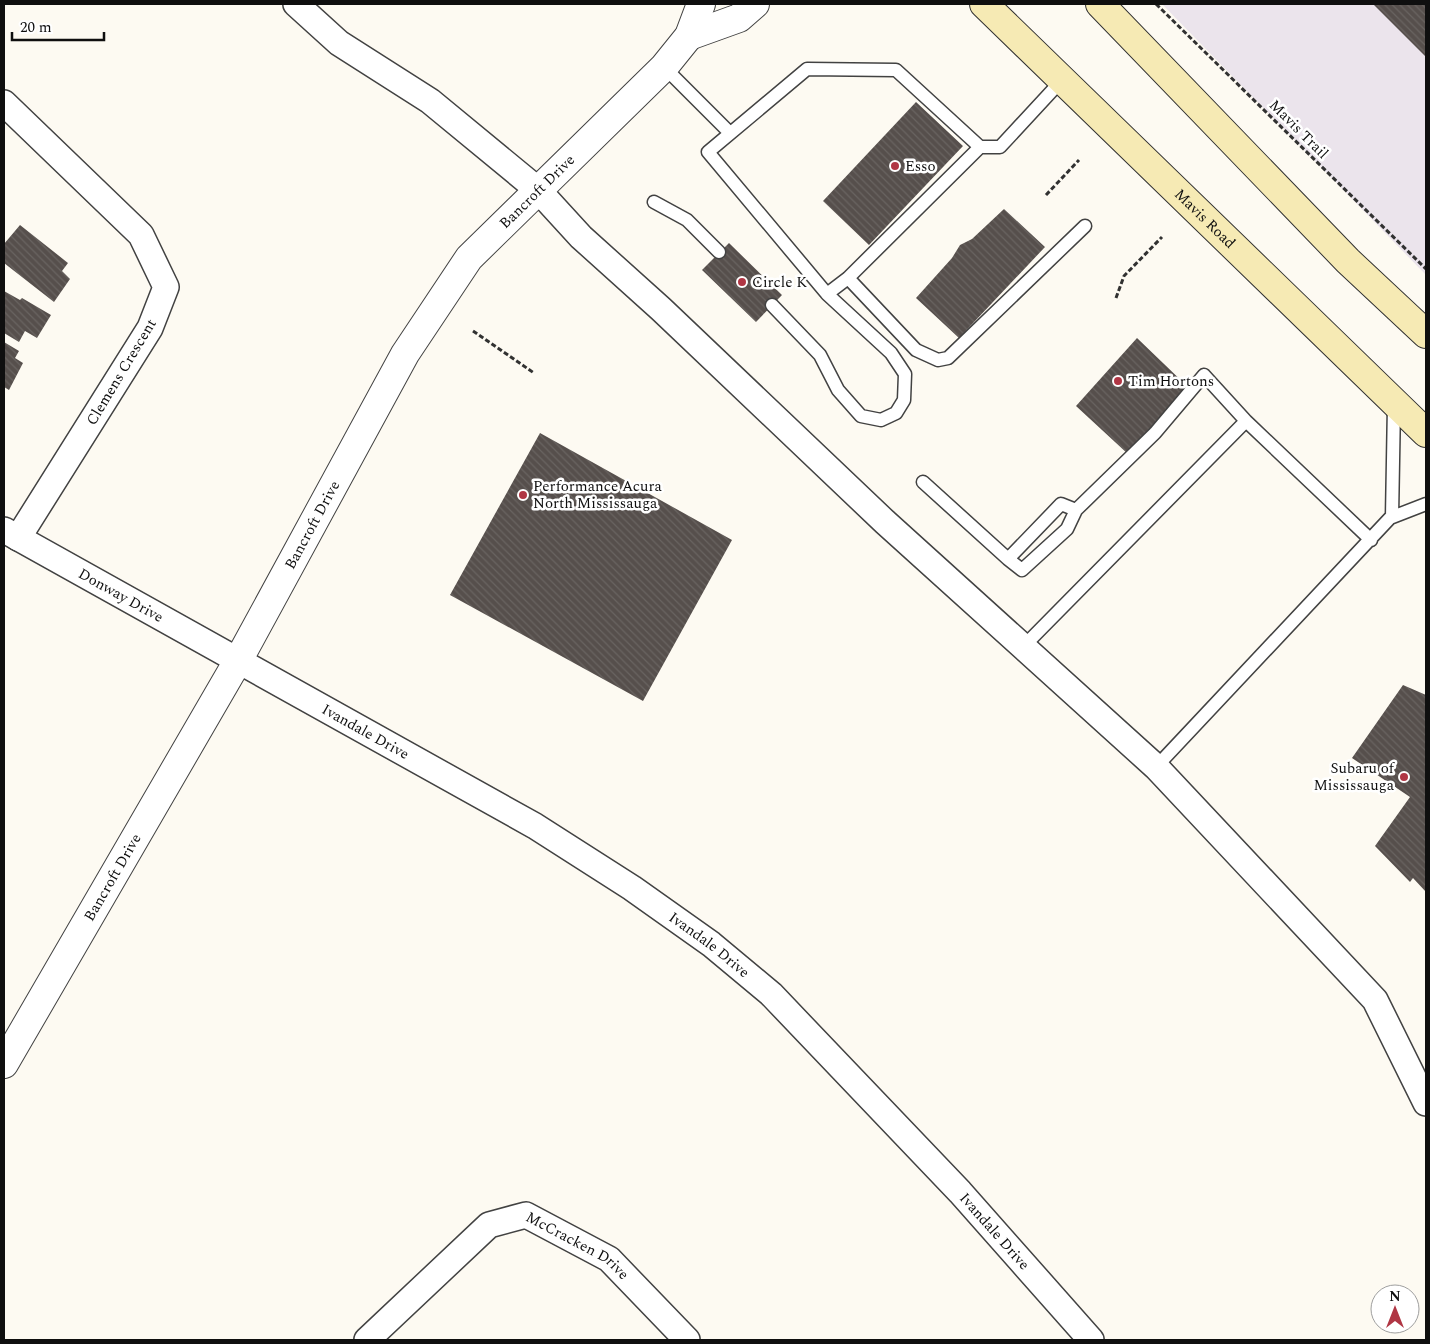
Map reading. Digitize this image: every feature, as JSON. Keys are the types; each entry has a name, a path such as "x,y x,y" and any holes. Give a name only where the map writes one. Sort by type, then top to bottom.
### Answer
{"main road":[{"name":"Mavis Road","path":"984,4 1426,433"},
{"path":"1100,4 1348,261 1426,334"}],"street":[{"path":"296,4 340,43 430,101 538,190 581,237 661,309 885,522 1156,767 1375,1000 1426,1103"},
{"name":"Bancroft Drive","path":"4,1064 238,659 404,354 469,258 664,66 689,36 701,4"},
{"path":"689,36 739,18 755,4"},
{"name":"Clemens Crescent","path":"4,103 141,235 166,287 150,328 11,534"},
{"name":"Donway Drive","path":"11,534 238,659"},
{"name":"Ivandale Drive","path":"238,659 535,826 632,888 712,944 777,1001 960,1192 1090,1340"},
{"name":"McCracken Drive","path":"367,1340 489,1225 526,1215 609,1259 687,1340"}],"lane":[{"path":"664,66 730,132"},
{"path":"772,305 820,355 838,390 861,416 881,420 896,413 904,400 905,374 891,353 827,294 708,152 807,69 896,70 980,147 1000,147 1062,80"},
{"path":"827,294 848,278 980,147"},
{"path":"654,202 687,220 719,252"},
{"path":"848,278 916,350 938,360 948,358 1085,226"},
{"path":"923,482 1022,570 1067,529 1076,510 1155,433 1204,375 1246,421 1371,540"},
{"path":"1392,517 1394,402"},
{"path":"1023,647 1246,421"},
{"path":"1008,559 1061,504 1076,510"},
{"path":"1156,767 1392,517 1426,504"}],"path":[{"name":"Mavis Trail","path":"1156,4 1426,270"},
{"path":"1046,195 1079,160"},
{"path":"1116,298 1124,276 1162,237"},
{"path":"473,330 534,373"}],"shaded area":[{"path":"1162,4 1426,4 1426,275"}],"building":[{"path":"1373,4 1426,4 1426,57"},
{"path":"916,102 963,146 869,245 823,201"},
{"path":"1004,209 1045,247 959,338 916,298 952,258 960,245 972,239"},
{"path":"20,225 68,263 62,271 70,279 54,302 4,263 4,244"},
{"name":"Circle K","path":"729,243 782,295 756,322 702,270"},
{"path":"4,291 20,300 22,298 51,315 37,338 25,331 19,342 4,333"},
{"path":"1137,338 1190,389 1128,454 1076,406"},
{"path":"4,342 19,351 15,358 23,363 9,390 4,387"},
{"path":"540,433 732,540 643,701 450,595"},
{"name":"Subaru of Mississauga","path":"1403,685 1426,695 1426,892 1413,878 1410,882 1375,846 1410,797 1352,758"}],"place":[{"name":"Esso","path":"895,166"},
{"name":"Circle K","path":"742,282"},
{"name":"Tim Hortons","path":"1118,381"},
{"name":"Performance Acura North Mississauga","path":"523,495"},
{"name":"Subaru of Mississauga","path":"1404,777"}]}
